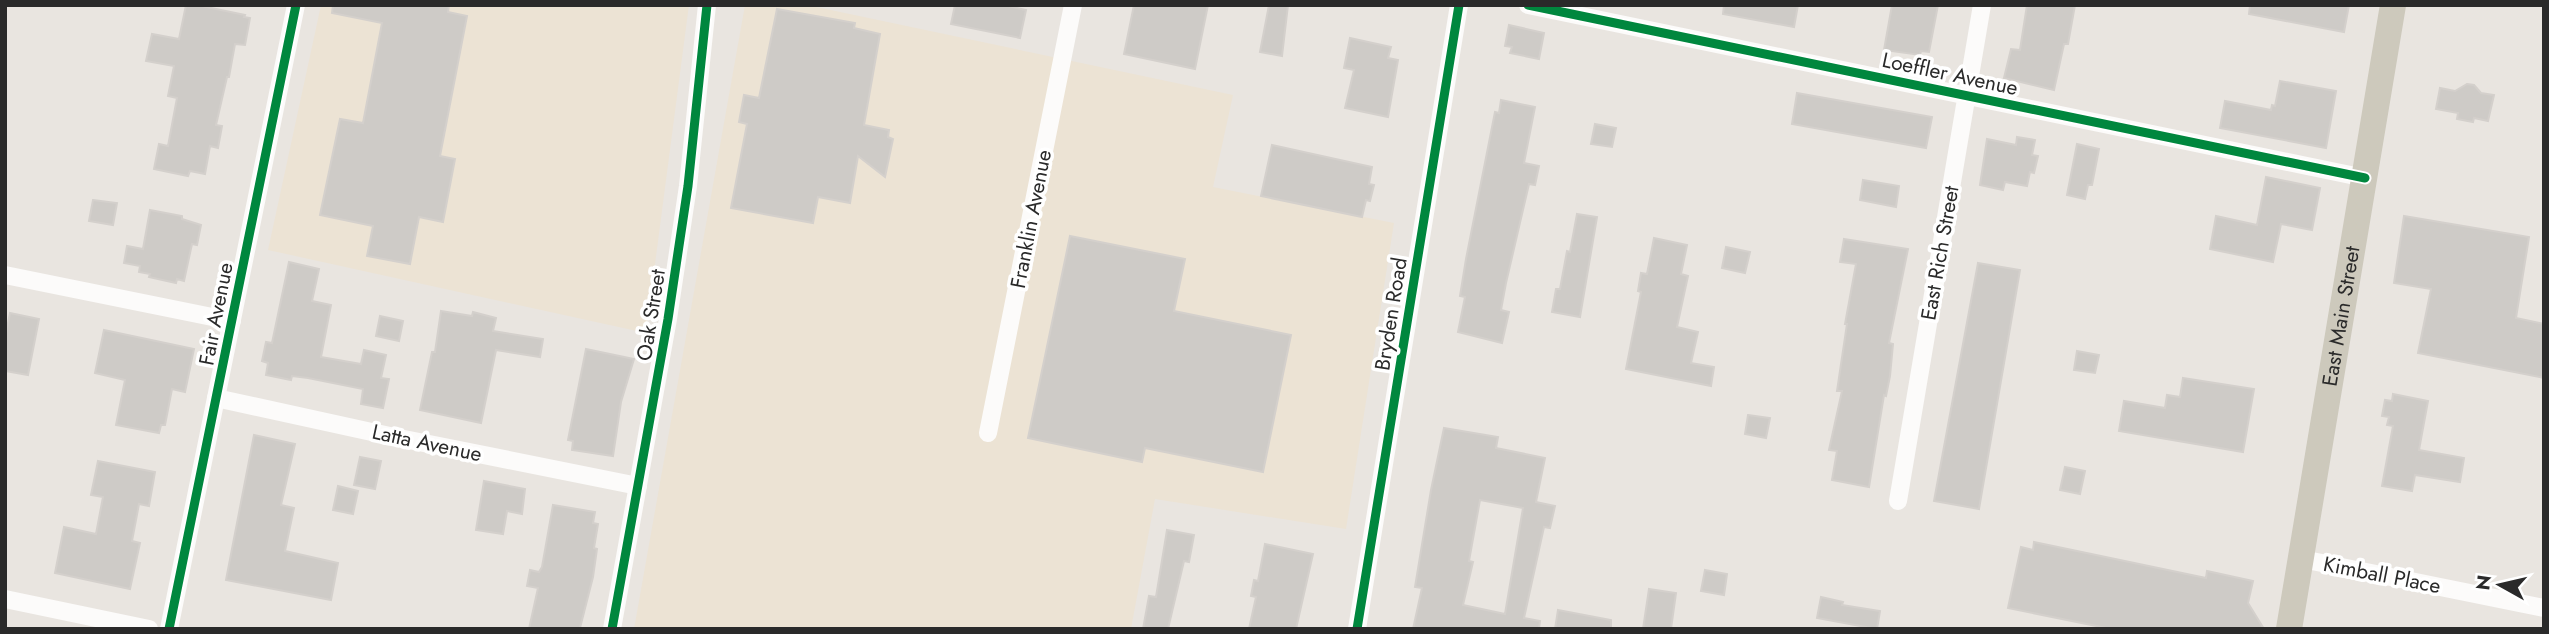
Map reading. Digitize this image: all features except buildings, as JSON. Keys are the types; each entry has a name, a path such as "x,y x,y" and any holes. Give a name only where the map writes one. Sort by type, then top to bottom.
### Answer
{"main road":[{"name":"East Main Street","path":"2289,629 2393,5"}],"street":[{"name":"Fair Avenue","path":"169,629 296,5"},
{"name":"Oak Street","path":"612,629 668,319 688,186 707,5"},
{"name":"Franklin Avenue","path":"988,433 1073,5"},
{"name":"Bryden Road","path":"1357,629 1459,5"},
{"name":"Loeffler Avenue","path":"1528,5 2365,178"},
{"name":"East Rich Street","path":"1898,501 1982,5"},
{"path":"5,275 232,321"},
{"name":"Latta Avenue","path":"216,398 638,486"},
{"name":"Kimball Place","path":"2302,559 2544,608"},
{"path":"5,599 149,629"}],"shaded area":[{"path":"321,5 689,5 646,333 268,250"},
{"path":"745,5 807,5 1233,95 1213,187 1394,223 1346,529 1155,499 1131,629 634,629"}],"cycle path":[{"path":"169,629 296,5"},
{"path":"612,629 668,319 688,186 707,5"},
{"path":"1357,629 1459,5"},
{"path":"1528,5 2365,178"}]}
